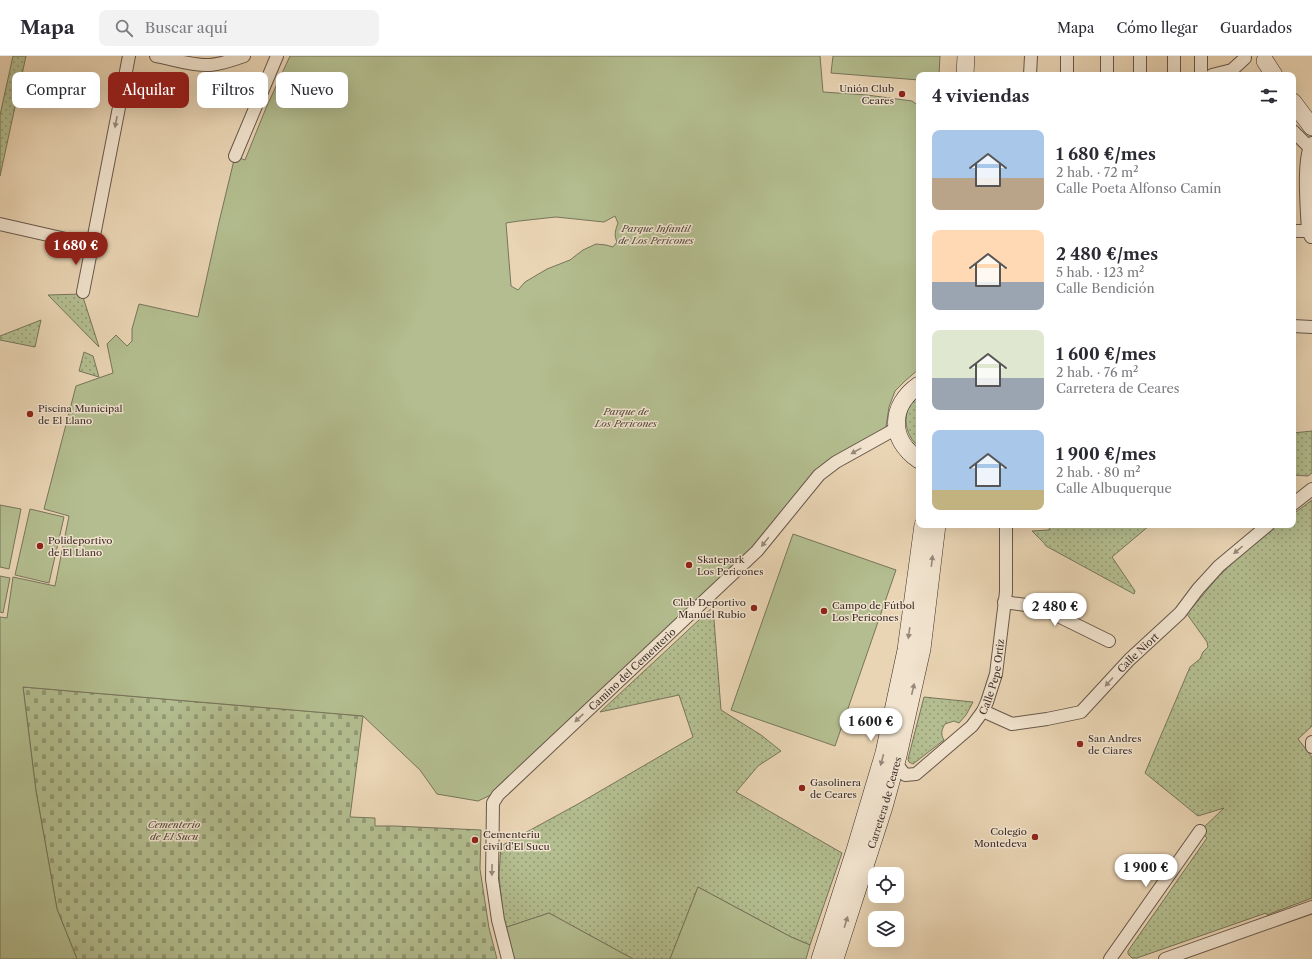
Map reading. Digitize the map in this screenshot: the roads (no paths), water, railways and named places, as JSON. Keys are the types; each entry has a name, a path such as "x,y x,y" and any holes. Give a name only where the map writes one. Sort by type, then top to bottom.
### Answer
{"main road":[{"path":"965,72 966,56"},
{"path":"1296,106 1310,123"},
{"path":"916,386 910,391 902,402 893,429 908,451 916,458"},
{"name":"Carretera de Ceares","path":"820,959 884,753 906,650 923,528"},
{"name":"Carretera de Ceares","path":"835,959 884,807 896,763 922,649 937,528"}],"street":[{"path":"83,292 129,56"},
{"path":"156,56 195,64 209,65 224,63 244,56"},
{"path":"235,156 277,56"},
{"path":"1030,72 1031,56"},
{"path":"1067,56 1067,72"},
{"path":"1107,56 1107,72"},
{"path":"1140,56 1140,72"},
{"path":"1174,56 1174,72"},
{"path":"1201,72 1202,56"},
{"path":"1224,72 1232,70 1244,57 1251,62 1270,64"},
{"path":"1296,130 1310,123"},
{"path":"1296,133 1311,145 1306,169 1310,234 1296,232"},
{"path":"0,224 92,245"},
{"path":"1296,326 1312,327"},
{"name":"Camino del Cementerio","path":"508,959 498,920 492,879 493,803 498,795 757,551 819,475 836,462 893,429"},
{"path":"1296,502 1312,489"},
{"name":"Calle Pepe Ortiz","path":"896,763 904,774 916,774 972,726 983,711 996,674 1006,592 1006,528"},
{"name":"Calle Niort","path":"983,711 1012,724 1081,712 1129,660 1180,613 1198,589 1219,566 1264,528"},
{"path":"1004,602 1040,607 1109,641"},
{"path":"1312,742 1312,747"},
{"path":"1110,959 1200,831"},
{"path":"1165,959 1312,907"}],"place":[{"name":"Unión Club Ceares","path":"902,94"},
{"name":"Piscina Municipal de El Llano","path":"30,414"},
{"name":"Polideportivo de El Llano","path":"40,546"},
{"name":"Skatepark Los Pericones","path":"689,565"},
{"name":"Club Deportivo Manuel Rubio","path":"754,608"},
{"name":"Campo de Fútbol Los Pericones","path":"824,611"},
{"name":"San Andres de Ciares","path":"1080,744"},
{"name":"Gasolinera de Ceares","path":"802,788"},
{"name":"Colegio Montedeva","path":"1035,837"},
{"name":"Cementeriu civil d'El Sucu","path":"475,840"}],"park label":[{"name":"Parque Infantil de Los Pericones","path":"656,234"},
{"name":"Parque de Los Pericones","path":"626,416"},
{"name":"Cementerio de El Sucu","path":"174,830"}]}
